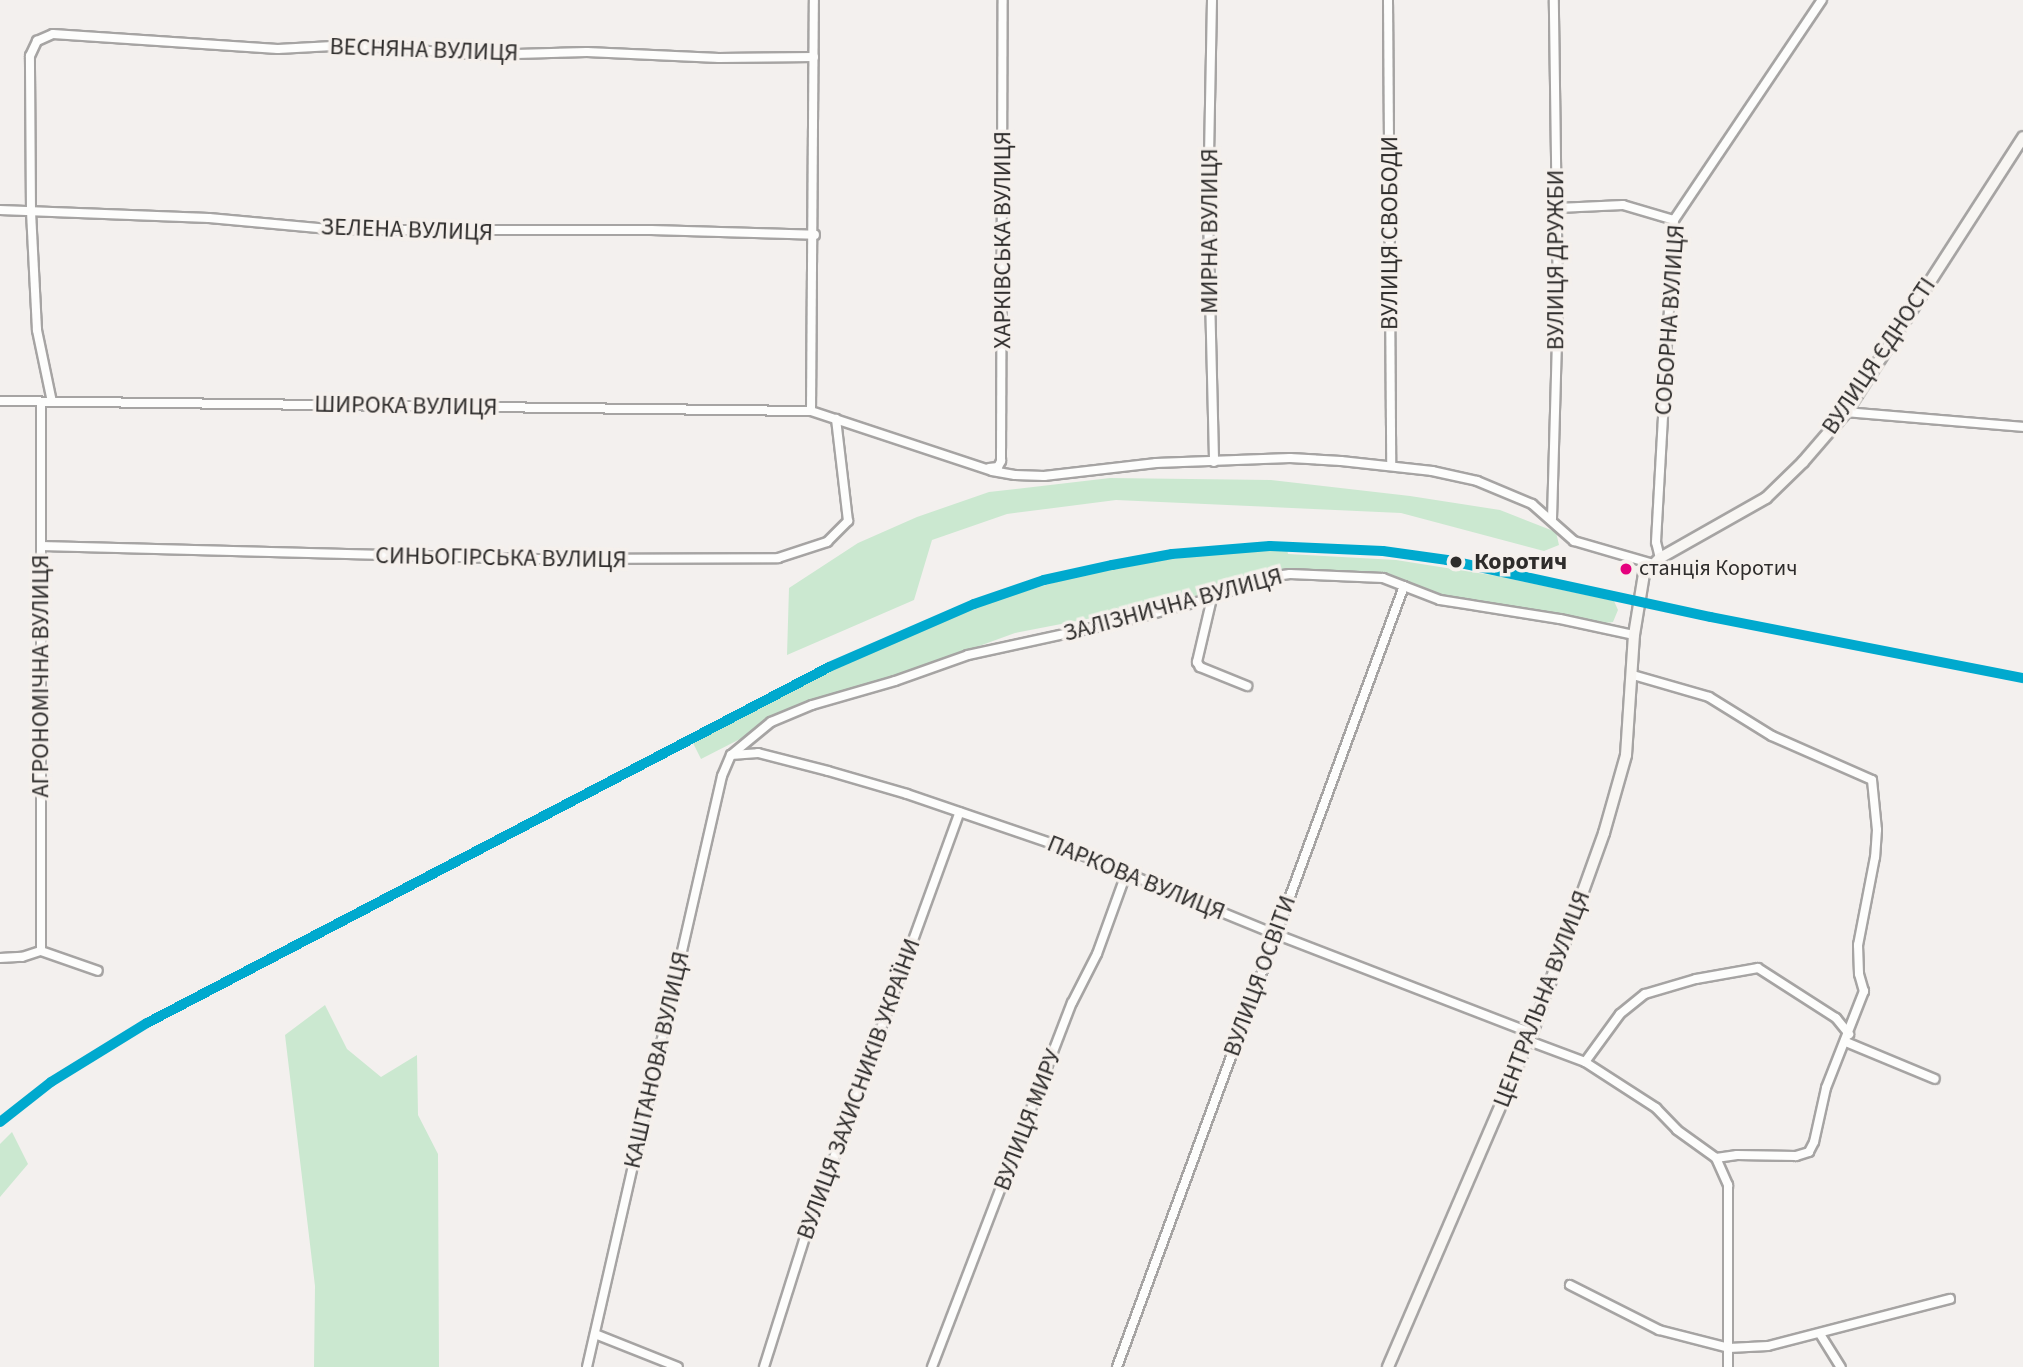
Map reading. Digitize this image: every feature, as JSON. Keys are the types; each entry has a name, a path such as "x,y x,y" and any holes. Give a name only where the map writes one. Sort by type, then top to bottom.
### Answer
{"street":[{"path":"811,411 815,235 814,0"},
{"name":"ХАРКІВСЬКА ВУЛИЦЯ","path":"986,468 998,467 1001,461 1003,0"},
{"name":"МИРНА ВУЛИЦЯ","path":"1212,0 1208,213 1214,462"},
{"name":"ВУЛИЦЯ СВОБОДИ","path":"1388,0 1391,466"},
{"name":"ВУЛИЦЯ ДРУЖБИ","path":"1552,519 1558,208 1554,0"},
{"name":"СОБОРНА ВУЛИЦЯ","path":"1656,561 1674,220 1822,0"},
{"name":"ВЕСНЯНА ВУЛИЦЯ","path":"31,211 30,57 37,41 53,34 278,49 351,45 481,55 587,52 719,58 814,57"},
{"name":"ВУЛИЦЯ ЄДНОСТІ","path":"1656,561 1766,498 1803,462 1846,412 2023,137"},
{"path":"1558,208 1623,205 1674,220"},
{"name":"ЗЕЛЕНА ВУЛИЦЯ","path":"0,210 209,218 342,230 651,230 815,235"},
{"path":"31,211 37,330 52,402"},
{"name":"ШИРОКА ВУЛИЦЯ","path":"0,401 811,411 1015,475 1044,476 1156,463 1290,458 1391,466 1477,481 1532,504 1574,541 1656,561"},
{"name":"АГРОНОМІЧНА ВУЛИЦЯ","path":"41,401 41,951"},
{"path":"1846,412 2023,427"},
{"name":"СИНЬОГІРСЬКА ВУЛИЦЯ","path":"41,547 538,559 778,558 827,542 848,521 836,419"},
{"name":"ЦЕНТРАЛЬНА ВУЛИЦЯ","path":"1388,1367 1531,1037 1604,833 1626,754 1636,614 1644,574 1656,561"},
{"name":"ЗАЛІЗНИЧНА ВУЛИЦЯ","path":"731,755 771,722 812,705 895,681 968,655 1137,618 1212,598 1261,578 1290,574 1371,576 1440,600 1560,619 1634,635"},
{"name":"ВУЛИЦЯ ОСВІТИ","path":"1116,1367 1404,586"},
{"path":"1212,598 1196,662 1200,667 1247,686"},
{"path":"1633,675 1709,697 1772,736 1872,780 1877,830 1875,857 1858,946 1859,974 1864,991 1848,1038 1826,1088 1818,1128 1809,1152 1796,1156 1737,1155 1716,1158 1728,1185 1728,1367"},
{"name":"ПАРКОВА ВУЛИЦЯ","path":"731,755 758,753 907,794 1065,848 1531,1037 1586,1062 1657,1108 1677,1130 1716,1158"},
{"name":"КАШТАНОВА ВУЛИЦЯ","path":"587,1367 722,776 731,755"},
{"name":"ВУЛИЦЯ ЗАХИСНИКІВ УКРАЇНИ","path":"764,1367 805,1237 960,813"},
{"name":"ВУЛИЦЯ МИРУ","path":"932,1367 1072,1003 1097,954 1126,874"},
{"path":"0,958 22,957 41,951 98,971"},
{"path":"1586,1062 1620,1014 1645,995 1696,979 1758,968 1836,1017 1848,1038 1935,1079"},
{"path":"1570,1285 1659,1331 1729,1348 1768,1346 1950,1300"},
{"path":"595,1334 678,1367"},
{"path":"1820,1334 1841,1367"}],"green space":[{"path":"1110,478 1271,480 1410,496 1500,510 1556,532 1559,545 1544,551 1401,513 1116,500 1007,514 932,540 914,600 787,655 789,588 858,543 917,517 989,492"},
{"path":"1275,547 1287,548 1288,554 1396,560 1497,576 1614,601 1618,610 1613,622 1605,623 1444,597 1398,582 1292,574 1233,582 1185,600 1015,633 781,718 701,759 692,741 831,669 931,624 996,600 1073,577 1164,560"},
{"path":"325,1005 347,1049 381,1077 417,1055 418,1115 438,1154 439,1367 314,1367 315,1286 285,1035"},
{"path":"12,1132 28,1164 0,1197 0,1144"}],"transit line":[{"path":"0,1122 51,1082 147,1023 829,667 974,604 1044,580 1112,565 1172,554 1270,546 1383,551 1447,560 1711,617 2023,678"}],"place":[{"name":"Коротич","path":"1456,562"},
{"name":"станція Коротич","path":"1626,569"}]}
